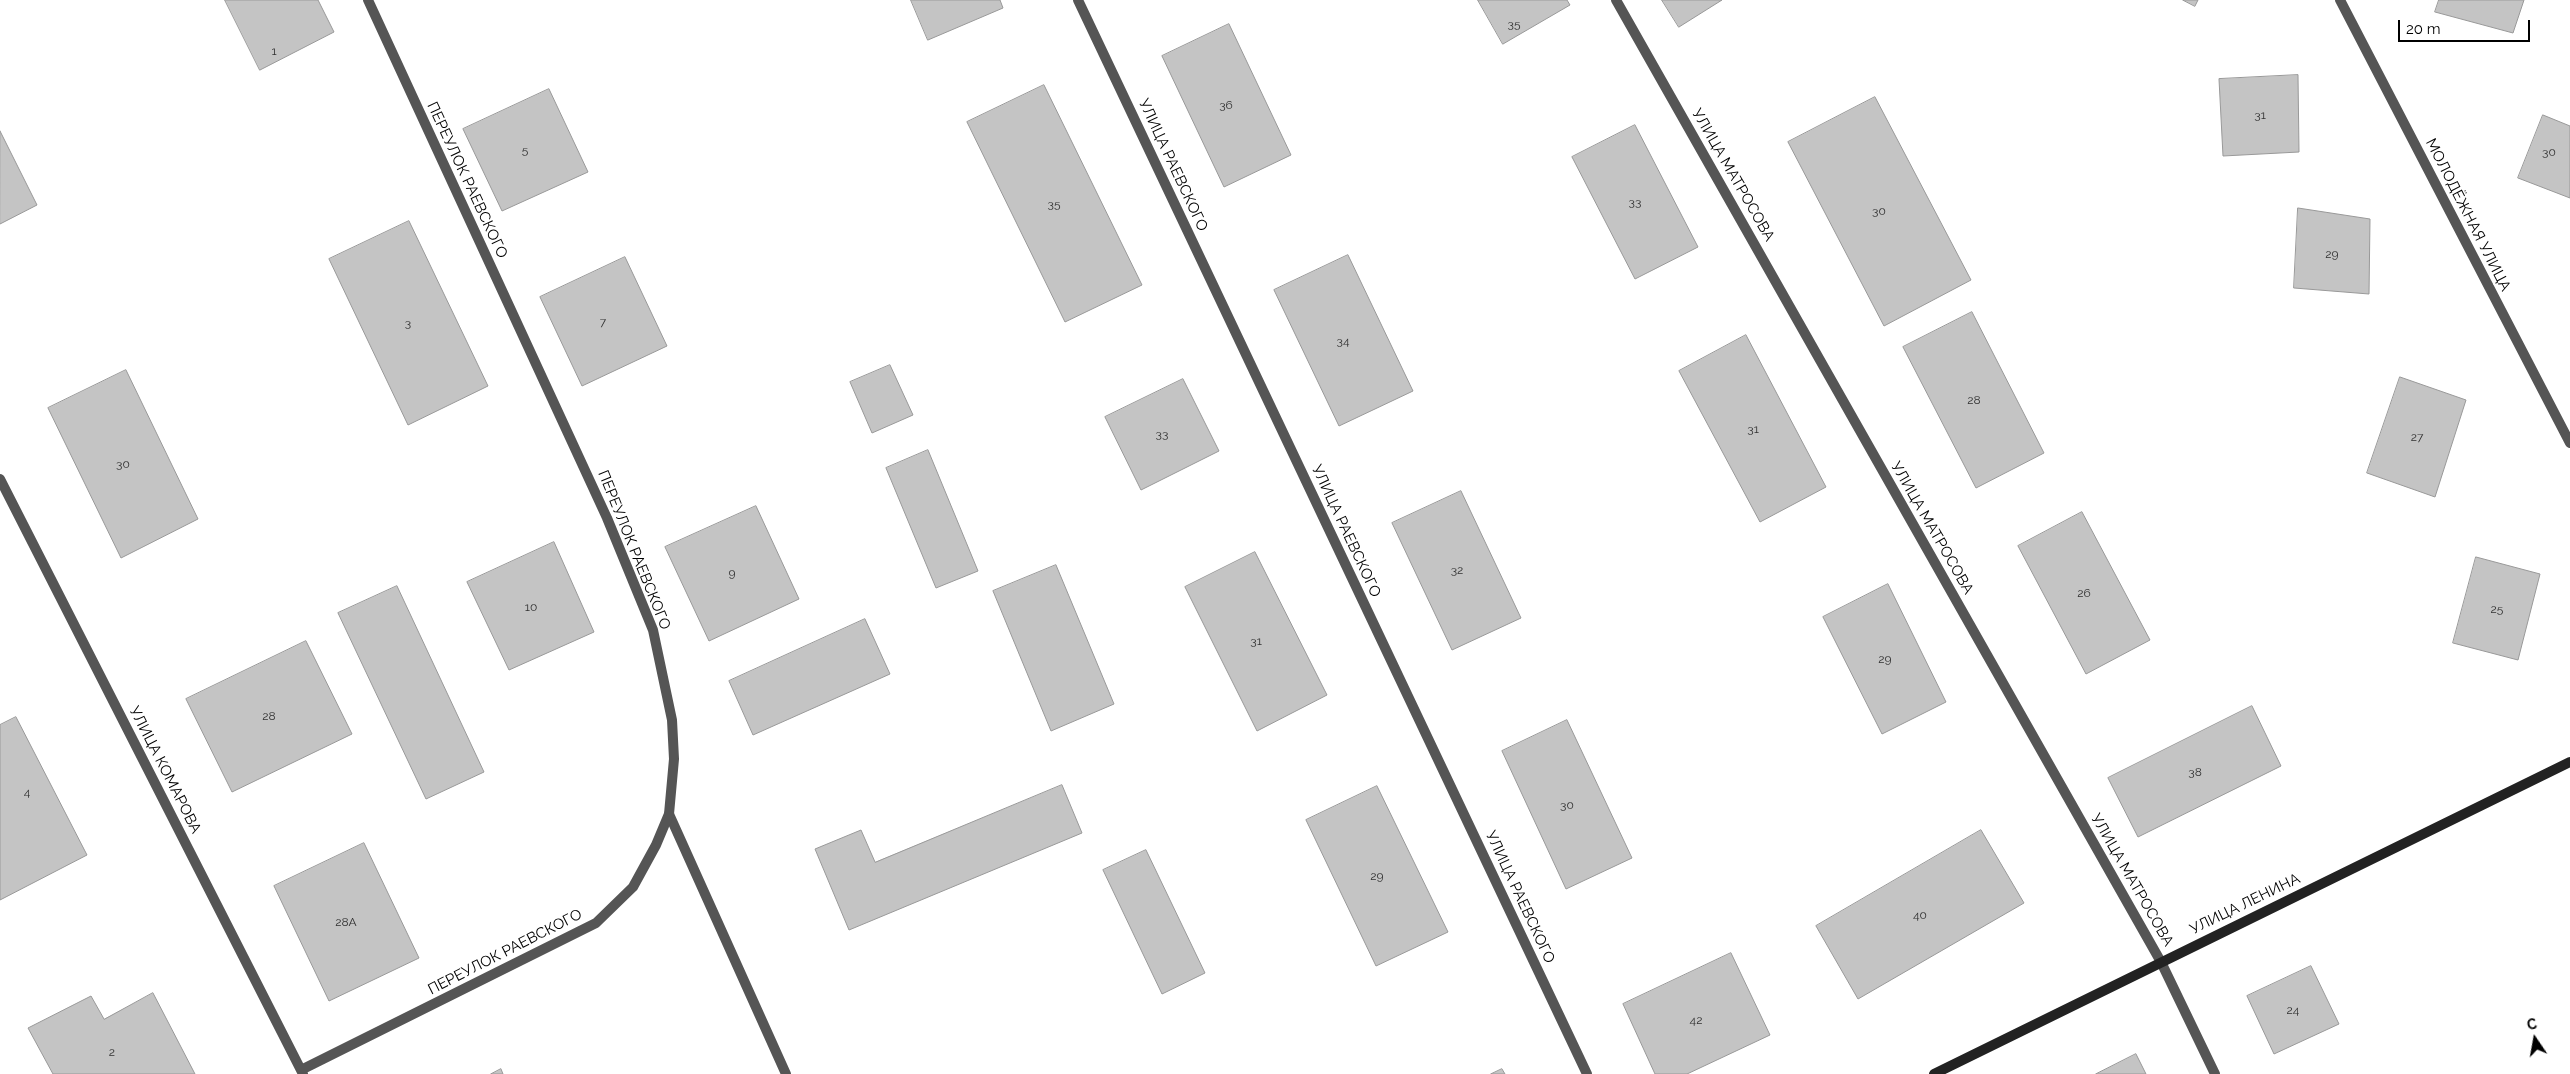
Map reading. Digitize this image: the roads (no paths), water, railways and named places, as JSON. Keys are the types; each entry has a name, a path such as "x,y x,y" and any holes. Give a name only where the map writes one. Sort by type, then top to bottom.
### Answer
{"main road":[{"name":"УЛИЦА ЛЕНИНА","path":"1934,1074 2570,762"}],"street":[{"name":"ПЕРЕУЛОК РАЕВСКОГО","path":"302,1072 596,923 633,886 656,845 669,814 674,759 672,720 653,630 608,518 368,0"},
{"name":"УЛИЦА РАЕВСКОГО","path":"1078,0 1587,1074"},
{"name":"УЛИЦА МАТРОСОВА","path":"1616,0 2161,962 2215,1074"},
{"name":"МОЛОДЁЖНАЯ УЛИЦА","path":"2340,0 2570,443"},
{"name":"УЛИЦА КОМАРОВА","path":"0,479 302,1072"},
{"path":"669,814 786,1074"}]}
